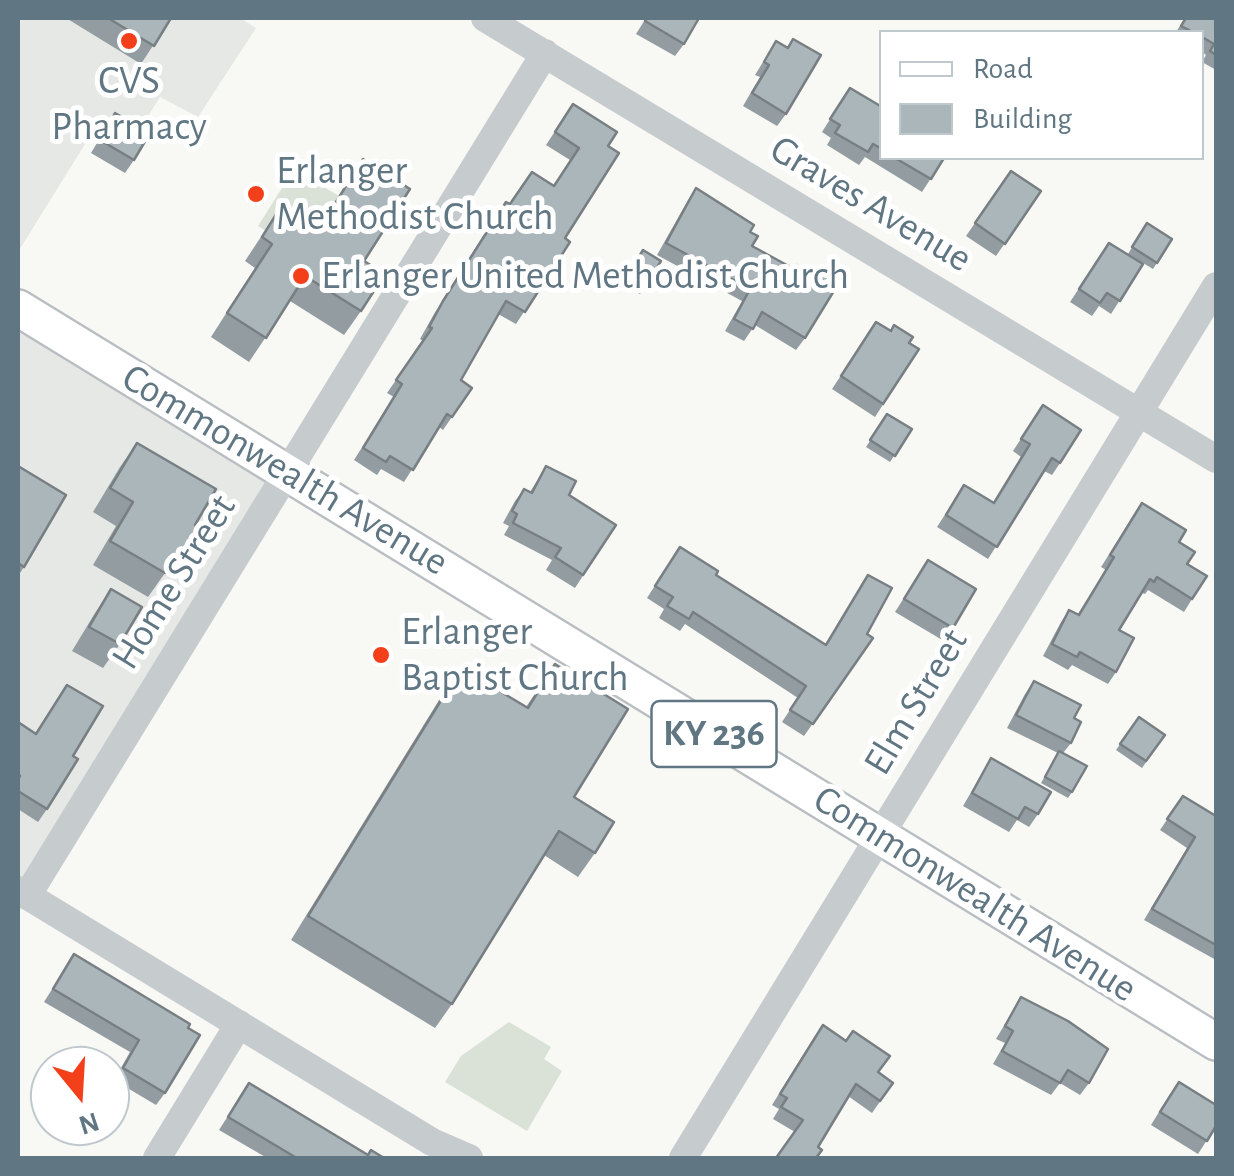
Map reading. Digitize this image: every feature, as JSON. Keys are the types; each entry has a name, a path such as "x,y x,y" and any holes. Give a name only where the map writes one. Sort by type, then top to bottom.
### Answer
{"main road":[{"name":"Commonwealth Avenue","path":"18,308 1216,1042"}],"street":[{"name":"Graves Avenue","path":"485,18 1216,460"},
{"name":"Home Street","path":"22,893 289,472 545,54"},
{"name":"Elm Street","path":"683,1158 1216,286"},
{"path":"22,893 432,1142 468,1158"},
{"path":"157,1158 239,1024"}],"shaded area":[{"path":"18,18 240,18 256,28 198,117 160,97 138,132 103,115 18,252"},
{"path":"294,169 339,196 302,253 258,226"},
{"path":"18,308 289,472 18,890"},
{"path":"509,1022 551,1047 544,1059 562,1071 527,1131 445,1082 461,1056"}],"building":[{"path":"108,18 171,18 154,46"},
{"path":"699,18 684,44 645,21"},
{"path":"1186,18 1216,18 1216,55 1210,51 1214,44 1204,38 1204,30 1181,26"},
{"path":"793,39 821,55 786,114 752,93 769,65 764,62 776,41 788,48"},
{"path":"850,88 879,105 879,147 873,144 868,152 835,133 840,125 830,119"},
{"path":"573,104 617,132 608,146 619,153 565,238 570,242 525,312 506,301 461,380 472,388 452,417 447,414 413,470 390,456 386,462 363,448 402,384 396,380 432,328 429,327 443,301 506,202 510,204 532,172 554,186 579,148 555,132"},
{"path":"115,113 150,133 134,160 100,140"},
{"name":"Erlanger United Methodist Church","path":"363,159 410,189 364,261 385,274 361,311 305,276 266,338 227,313 272,244 262,237 282,205 319,229"},
{"path":"898,160 943,160 931,179"},
{"path":"1011,171 1041,191 1005,244 975,223"},
{"path":"696,188 754,225 750,232 758,236 752,246 794,269 797,265 813,275 818,267 840,281 805,338 762,312 753,329 734,319 750,289 666,243"},
{"path":"1147,223 1172,239 1157,263 1132,247"},
{"path":"1109,243 1143,264 1120,301 1107,293 1100,303 1079,289"},
{"path":"643,250 661,261 645,287 627,276"},
{"path":"876,322 891,331 894,325 913,337 909,343 919,349 883,404 841,376"},
{"path":"1043,405 1081,430 1060,463 1052,458 997,547 946,515 964,485 994,503 1030,444 1021,439"},
{"path":"887,414 912,429 895,456 870,440"},
{"path":"137,443 216,489 195,525 200,528 186,551 180,548 165,573 110,541 133,502 110,488"},
{"path":"18,466 66,495 24,567 18,563"},
{"path":"546,466 576,481 569,495 616,525 583,575 555,557 561,548 513,523 517,514 512,511 524,489 532,493"},
{"path":"1142,503 1186,530 1179,542 1195,552 1187,564 1207,576 1192,599 1157,577 1154,582 1150,579 1119,630 1134,638 1116,672 1080,652 1077,657 1052,644 1069,610 1079,615"},
{"path":"680,547 718,571 716,575 826,645 868,575 892,588 867,634 873,638 813,724 790,710 806,686 693,612 689,619 667,606 673,597 655,586"},
{"path":"928,560 976,589 953,628 904,599"},
{"path":"111,589 142,607 120,644 89,627"},
{"name":"Erlanger Baptist Church","path":"555,664 628,709 574,797 614,822 595,853 559,831 452,1004 308,916 461,668 528,708"},
{"path":"1034,681 1081,705 1074,718 1081,722 1071,743 1016,715"},
{"path":"67,685 103,706 73,756 78,759 47,809 18,791 18,722 36,734"},
{"path":"1139,717 1165,735 1146,761 1120,744"},
{"path":"1059,751 1087,766 1072,792 1045,777"},
{"path":"991,758 1051,792 1038,814 1025,807 1018,819 972,793"},
{"path":"1183,796 1216,816 1216,945 1152,909 1195,837 1167,819"},
{"path":"74,954 190,1024 188,1028 200,1035 165,1093 130,1072 130,1056 139,1040 53,989"},
{"path":"1021,997 1068,1021 1108,1049 1089,1083 1068,1070 1060,1083 1002,1051 1013,1031 1005,1026"},
{"path":"823,1025 846,1041 853,1031 890,1056 878,1072 893,1083 880,1101 856,1084 818,1147 822,1150 816,1158 776,1158 803,1120 781,1107 787,1098 780,1094"},
{"path":"1179,1082 1216,1105 1216,1126 1207,1141 1160,1112"},
{"path":"249,1083 368,1155 371,1150 384,1158 294,1158 228,1117"}],"place":[{"name":"CVS Pharmacy","path":"129,41"},
{"name":"Erlanger Methodist Church","path":"256,194"},
{"name":"Erlanger United Methodist Church","path":"301,276"},
{"name":"Erlanger Baptist Church","path":"381,655"}]}
